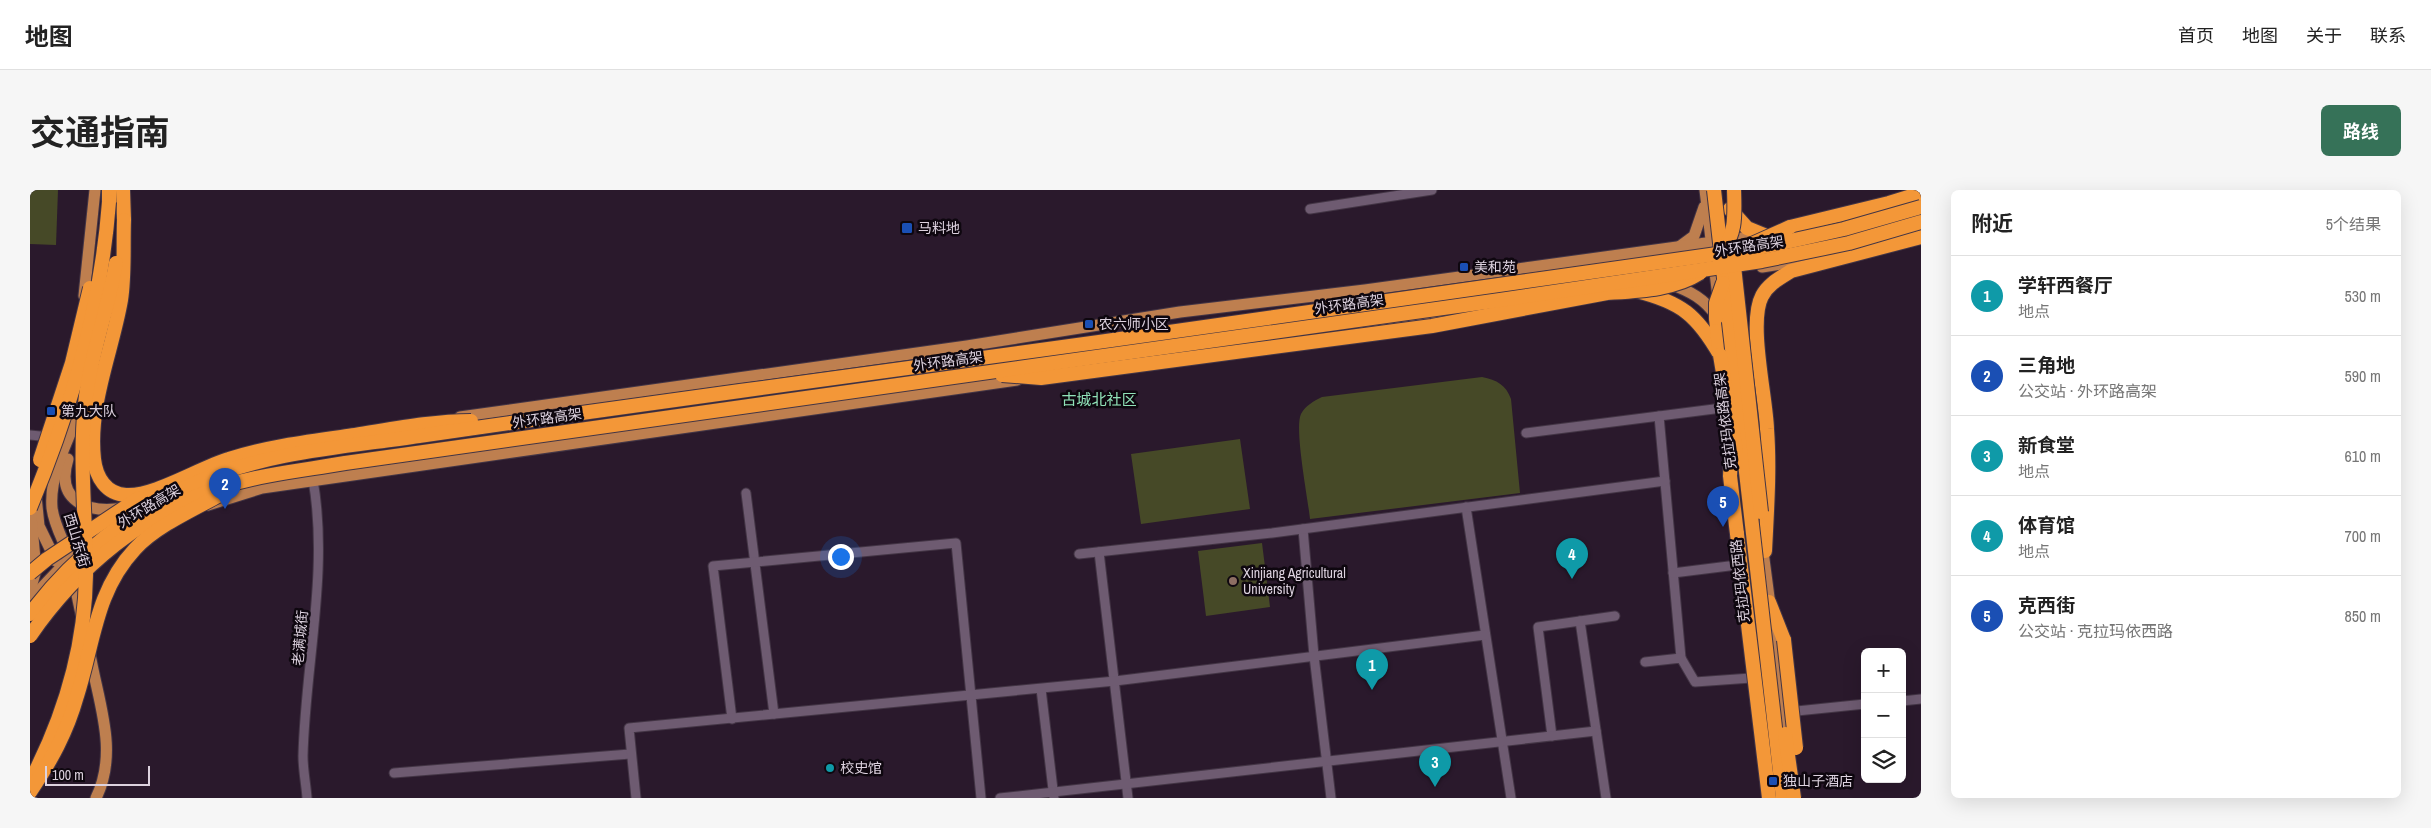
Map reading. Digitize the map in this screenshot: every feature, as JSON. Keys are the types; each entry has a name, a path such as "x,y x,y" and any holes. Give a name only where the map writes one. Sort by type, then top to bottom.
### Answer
{"highway":[{"path":"123,190 124,220 121,298 99,394 94,460 100,480 111,491 128,495 155,489"},
{"name":"克拉玛依路高架","path":"1726,190 1778,676 1794,798"},
{"path":"980,372 1041,378 1432,326 1607,293 1636,291 1682,283 1716,261 1730,242 1735,220 1734,190"},
{"name":"克拉玛依路高架","path":"1708,193 1766,603 1783,798"},
{"path":"1801,798 1784,640 1766,603 1720,355 1716,303 1721,286 1737,257 1747,247 1790,228 1889,204 1921,193"},
{"path":"32,496 47,440 72,362 99,252 109,196"},
{"path":"32,496 62,428 86,348 101,279 109,196"},
{"name":"外环路高架","path":"30,614 60,578 107,535 140,513 199,481 253,463 335,448 514,422 970,361 1759,248 1844,229 1921,207"},
{"path":"1729,208 1746,228 1764,235"},
{"path":"30,764 46,731 68,662 77,596 77,496 86,393 112,287 124,220"},
{"name":"外环路高架","path":"30,636 50,609 84,572 136,530 198,496 224,486 250,480 345,463 1500,300 1762,261 1848,243 1921,222"},
{"path":"1765,551 1768,470 1767,428 1757,332 1758,313 1762,296 1774,281 1790,271 1921,237"},
{"path":"1636,291 1662,298 1686,311 1706,331 1720,355"},
{"path":"1734,398 1730,476 1769,798"},
{"path":"30,573 47,559 155,489 208,466 266,449 444,422 514,422"},
{"path":"30,782 47,748 65,703 82,632 86,575 82,442"},
{"path":"30,792 57,750 72,714 86,668 97,618 111,580 136,548 149,536 250,480"}],"main road":[{"name":"西山东街","path":"75,586 60,567 39,526 32,496 50,437 82,309 95,190"},
{"name":"西山东街","path":"75,586 69,557 55,523 52,508 53,491 56,470 83,404 110,302 125,231 128,190"},
{"name":"克拉玛依西路","path":"1726,190 1737,272 1766,603 1784,712 1794,798"},
{"path":"1679,247 1694,236 1708,193"},
{"name":"克拉玛依西路","path":"1708,193 1710,243 1741,448 1778,798"},
{"path":"30,600 69,557 125,508 171,485 246,459 403,425 967,346 1180,312 1365,290 1733,240 1805,229 1921,202"},
{"path":"30,643 56,606 117,548 188,512 262,488 984,384 1246,352 1322,335 1737,272 1822,257 1921,232"},
{"path":"1666,282 1688,290 1708,304 1722,326"},
{"path":"83,404 64,472 65,486 74,501 82,506 105,510 125,508"},
{"path":"30,591 36,570 31,520 32,496"},
{"path":"75,586 107,737 108,750 105,776 96,798"}],"street":[{"path":"1310,209 1432,190"},
{"path":"1526,432 1722,408"},
{"path":"1659,416 1682,658 1695,682 1765,677"},
{"path":"30,434 50,437"},
{"name":"老满城街","path":"307,798 303,758 317,599 317,502 313,480"},
{"path":"1079,554 1303,529 1665,481"},
{"path":"746,493 774,714"},
{"path":"1466,507 1511,798"},
{"path":"1303,529 1314,656 1331,798"},
{"path":"732,718 714,566 956,542 981,798"},
{"path":"1099,552 1128,798"},
{"path":"1674,573 1729,566"},
{"path":"1552,736 1538,627 1615,616"},
{"path":"1580,621 1606,798"},
{"path":"636,798 630,754 629,728 1115,681 1485,635"},
{"path":"1645,662 1682,658"},
{"path":"1041,689 1053,795"},
{"path":"1906,701 1921,699"},
{"path":"1784,712 1861,704"},
{"path":"1000,798 1053,795 1127,784 1596,731"},
{"path":"394,773 630,754"}],"green space":[{"path":"30,190 58,190 56,245 30,244"},
{"path":"1482,377 1500,384 1511,399 1520,493 1310,519 1299,433 1301,414 1308,406 1322,397"},
{"path":"1240,439 1250,509 1141,524 1131,454"},
{"path":"1262,543 1270,607 1206,616 1198,551"}],"place":[{"name":"马料地","path":"907,228"},
{"name":"美和苑","path":"1464,267"},
{"name":"农六师小区","path":"1089,324"},
{"name":"第九大队","path":"51,411"},
{"name":"三角地","path":"225,509"},
{"name":"克西街","path":"1723,527"},
{"name":"体育馆","path":"1572,579"},
{"name":"Xinjiang Agricultural University","path":"1233,581"},
{"name":"学轩西餐厅","path":"1372,690"},
{"name":"校史馆","path":"830,768"},
{"name":"独山子酒店","path":"1773,781"},
{"name":"新食堂","path":"1435,787"}],"district":[{"name":"古城北社区","path":"1099,399"}]}
